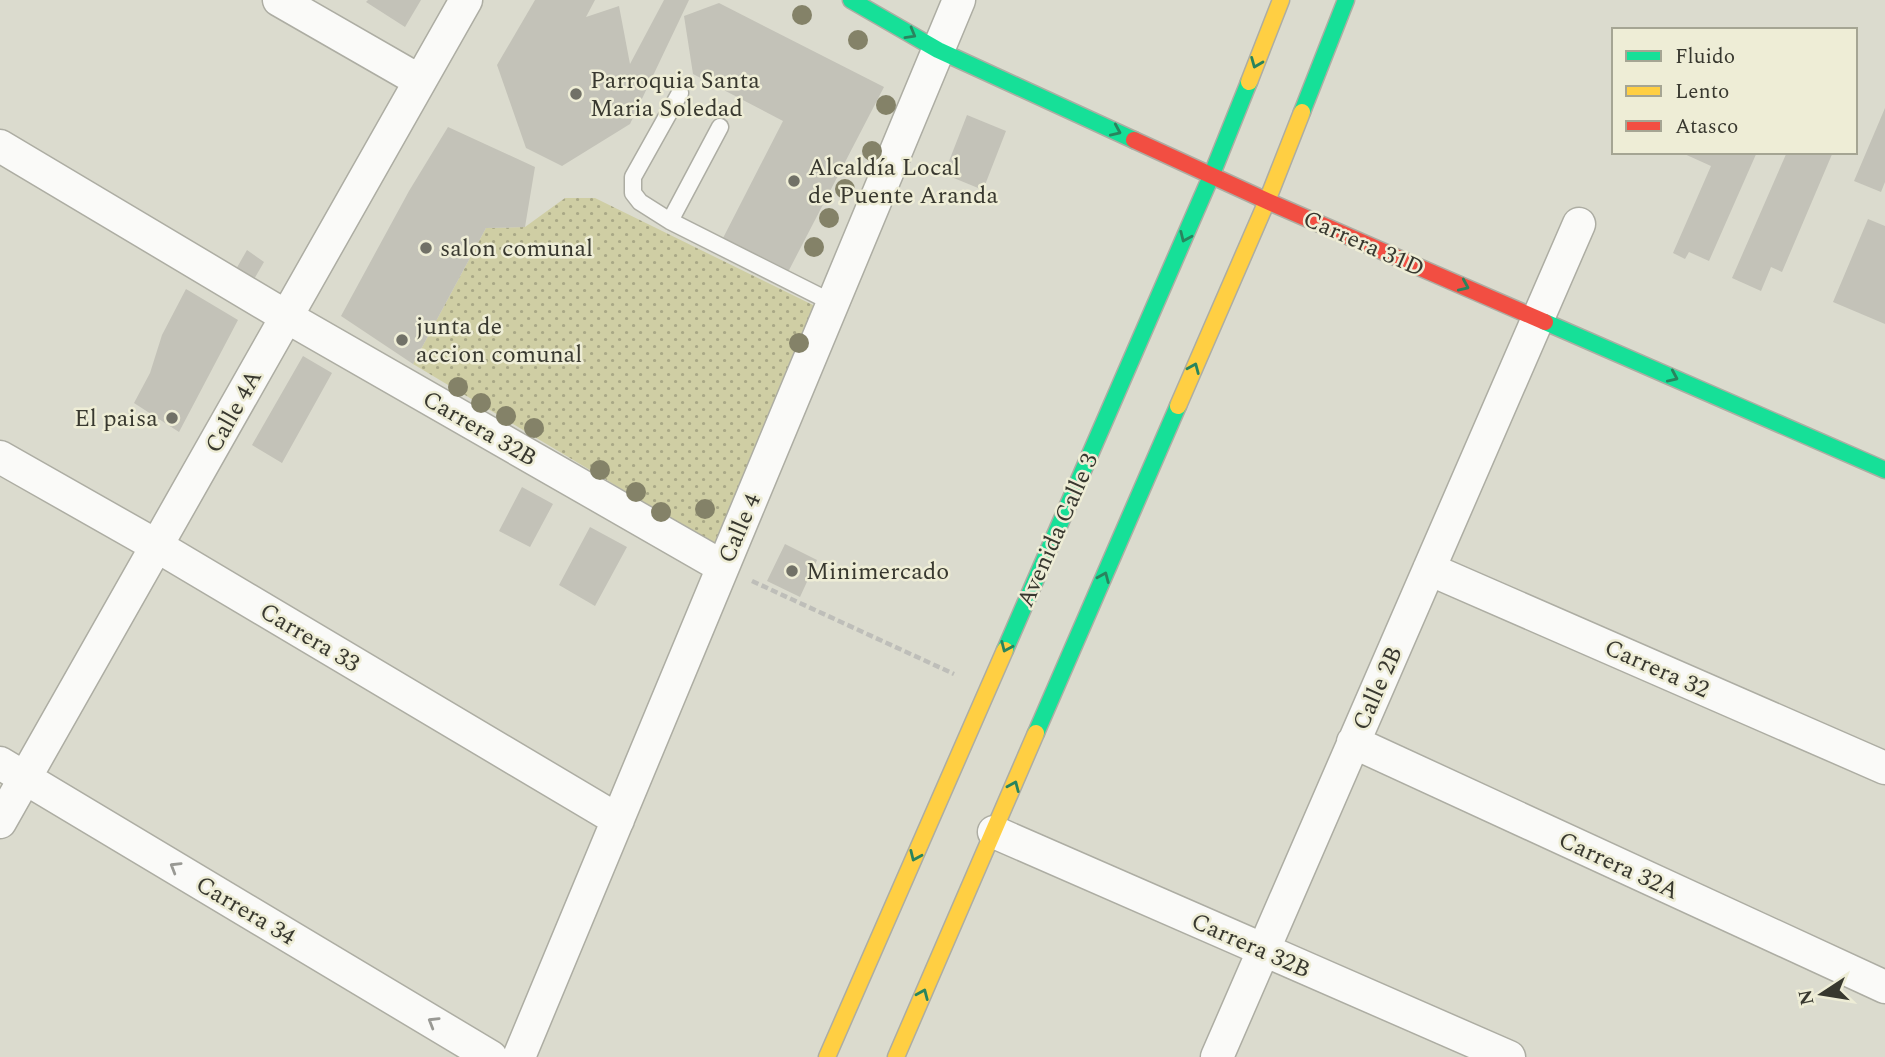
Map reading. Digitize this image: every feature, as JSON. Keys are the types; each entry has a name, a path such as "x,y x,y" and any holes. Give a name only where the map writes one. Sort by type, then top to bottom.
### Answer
{"main road":[{"name":"Carrera 31D","path":"851,0 939,50 1267,201 1885,470"},
{"name":"Avenida Calle 3","path":"827,1057 1212,174 1281,0"},
{"path":"896,1057 1267,201 1346,0"}],"street":[{"path":"279,0 420,81"},
{"name":"Calle 4A","path":"0,822 13,771 157,546 466,0"},
{"name":"Calle 4","path":"519,1057 959,0"},
{"name":"Carrera 32B","path":"0,146 287,317 723,567"},
{"name":"Calle 2B","path":"1217,1057 1579,224"},
{"name":"Carrera 33","path":"0,457 157,546 618,820"},
{"name":"Carrera 32","path":"1429,569 1885,768"},
{"name":"Carrera 32A","path":"1353,742 1885,987"},
{"name":"Carrera 34","path":"13,771 491,1057"},
{"name":"Carrera 32B","path":"994,832 1509,1057"}],"lane":[{"path":"680,93 633,177 634,193 639,202 670,221 833,303"},
{"path":"670,221 720,127"}],"path":[{"path":"723,567 962,678"}],"green space":[{"path":"565,198 595,198 819,308 722,549 413,364 486,228 525,227"}],"building":[{"path":"421,0 405,27 366,2"},
{"name":"Parroquia Santa Maria Soledad","path":"535,0 595,0 586,17 619,6 630,64 664,0 689,0 630,124 562,166 526,148 497,65"},
{"name":"Alcaldía Local de Puente Aranda","path":"719,3 884,87 787,274 721,242 783,121 693,74 684,16"},
{"path":"1885,108 1885,182 1881,192 1854,181"},
{"path":"967,115 1006,131 983,190 944,174"},
{"path":"448,127 535,167 525,227 486,228 413,364 341,316 409,191"},
{"path":"1684,154 1756,154 1709,261 1689,252 1685,259 1673,253 1711,166"},
{"path":"1786,154 1832,154 1782,272 1771,267 1761,291 1732,278"},
{"path":"1868,219 1885,226 1885,324 1833,302"},
{"path":"247,250 264,262 249,288 231,278"},
{"path":"186,289 238,320 179,432 134,403 150,373 162,335"},
{"path":"303,356 332,373 282,463 252,445"},
{"path":"522,487 553,504 530,547 499,531"},
{"path":"590,527 627,547 595,606 559,585"},
{"name":"Minimercado","path":"785,544 817,560 800,597 767,581"}],"traffic: fast":[{"path":"851,0 938,50 1134,140"},
{"path":"1302,112 1346,0"},
{"path":"1005,650 1212,174 1249,82"},
{"path":"1545,322 1885,470"},
{"path":"1036,733 1178,406"}],"traffic: slow":[{"path":"1249,82 1281,0"},
{"path":"1178,406 1267,201 1302,112"},
{"path":"827,1057 1005,650"},
{"path":"896,1057 1036,733"}],"traffic: jam":[{"path":"1134,140 1545,322"}],"place":[{"name":"Parroquia Santa Maria Soledad","path":"576,94"},
{"name":"Alcaldía Local de Puente Aranda","path":"794,181"},
{"name":"salon comunal","path":"426,248"},
{"name":"junta de accion comunal","path":"402,340"},
{"name":"El paisa","path":"172,418"},
{"name":"Minimercado","path":"792,571"}]}
